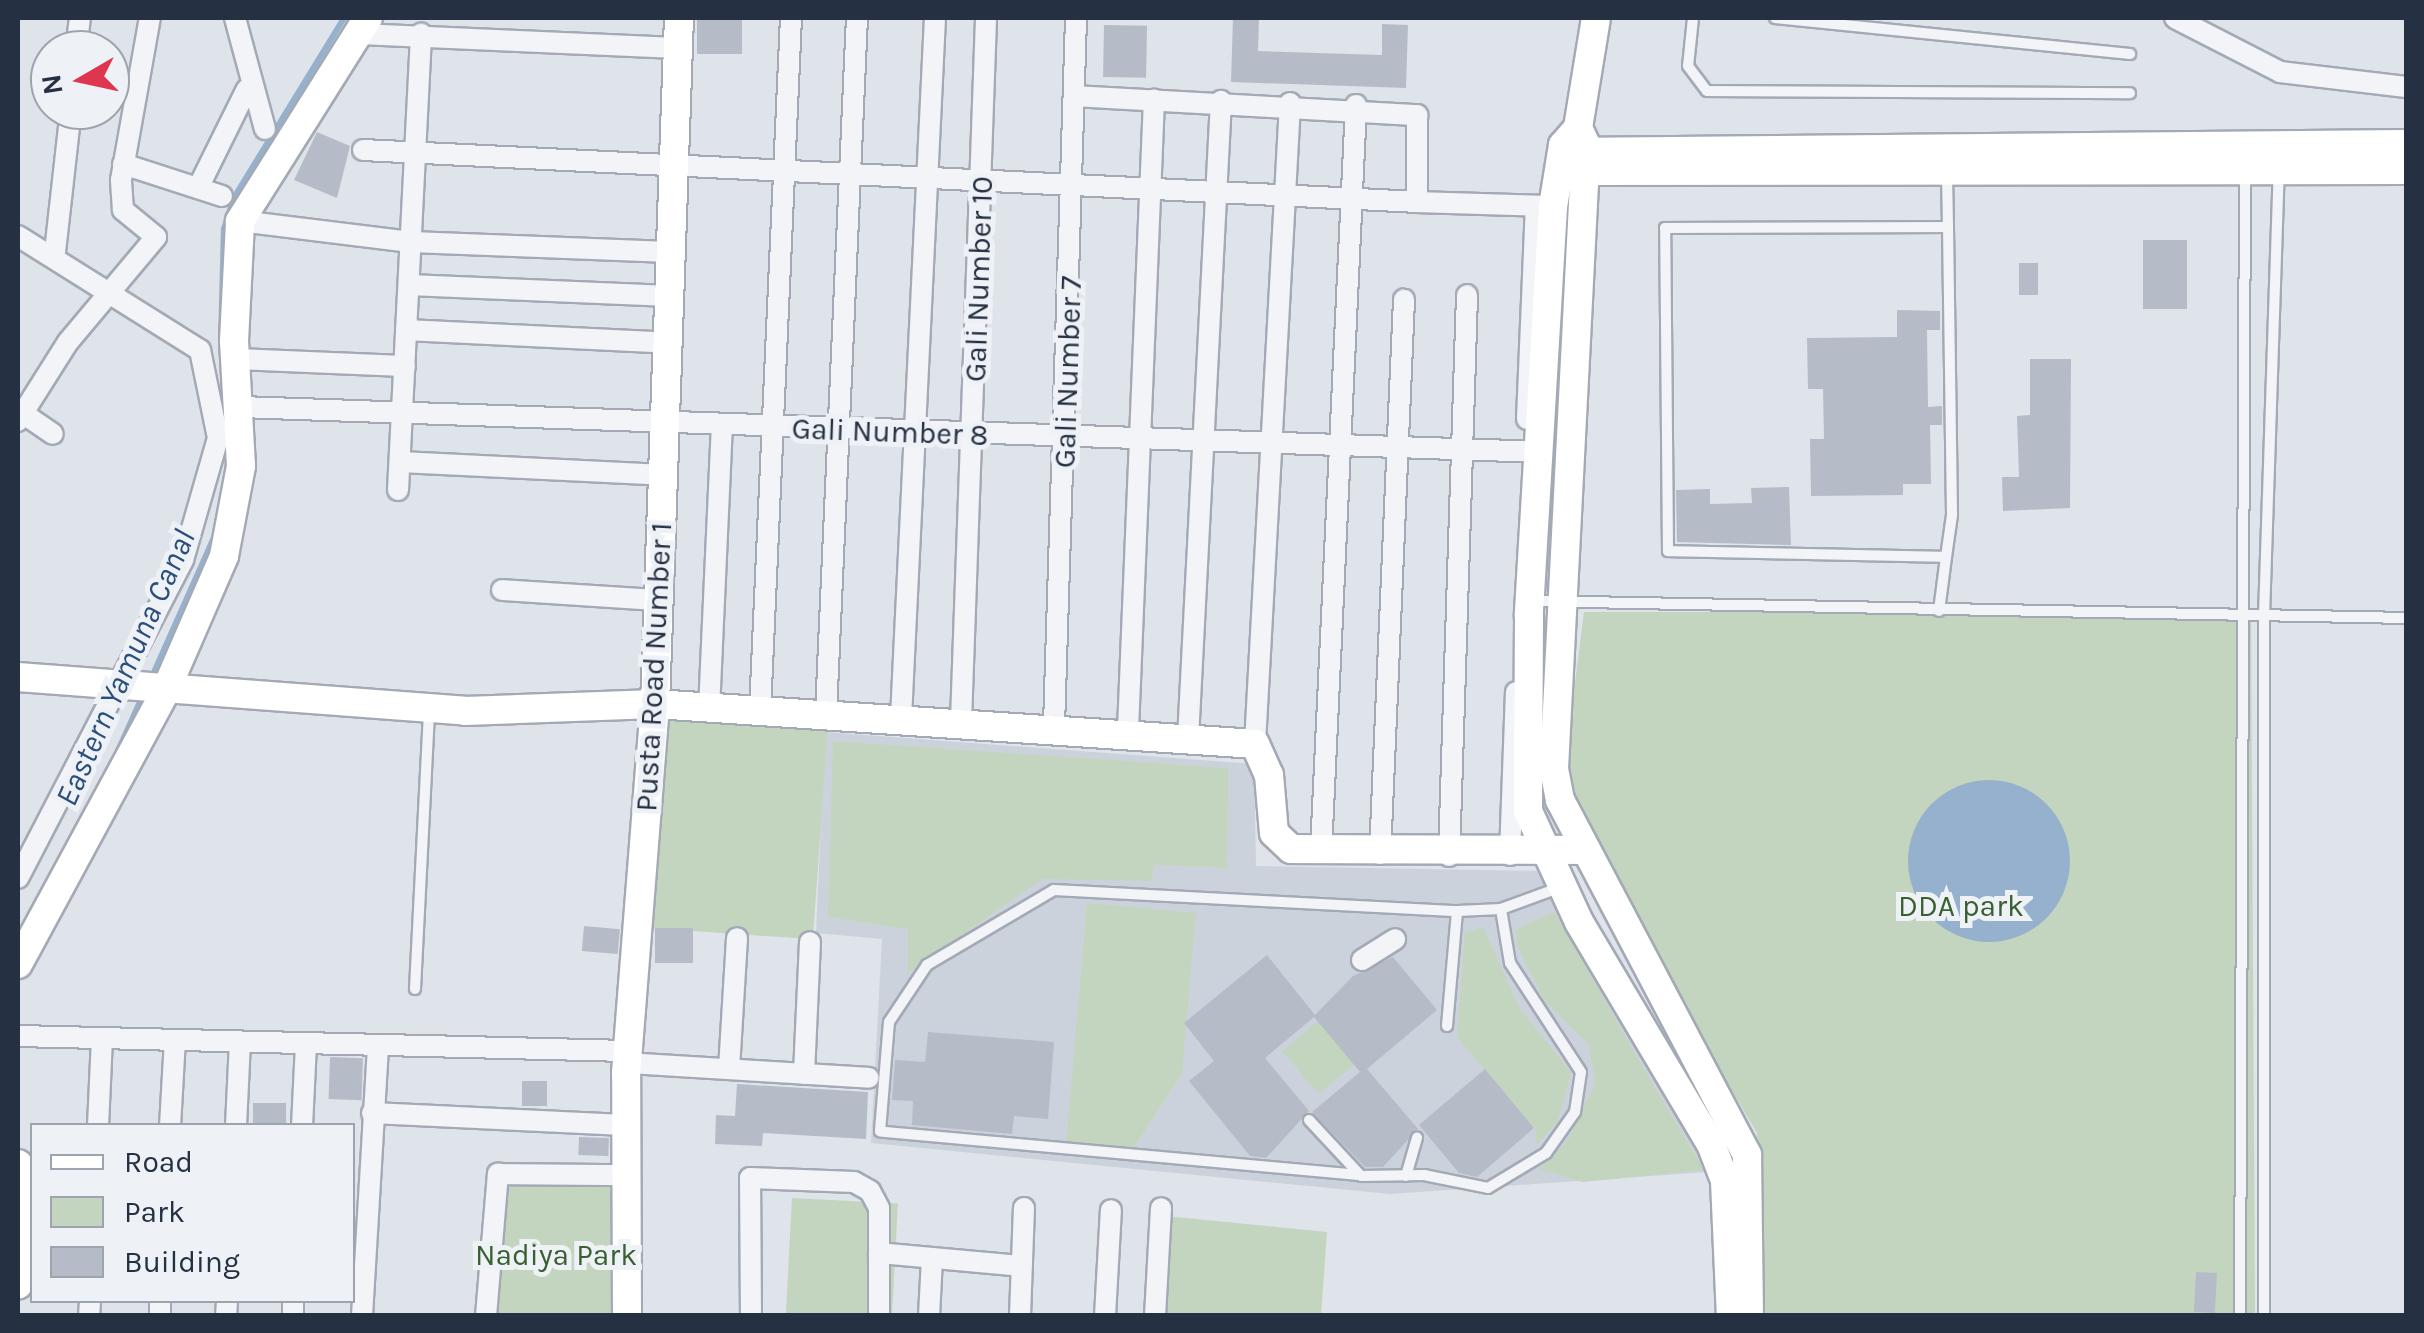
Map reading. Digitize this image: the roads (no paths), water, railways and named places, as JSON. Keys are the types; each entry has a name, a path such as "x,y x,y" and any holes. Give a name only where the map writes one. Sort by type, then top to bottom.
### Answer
{"street":[{"path":"54,434 19,415 110,290 156,237 123,210 123,164 150,18"},
{"path":"235,18 247,89 265,129"},
{"name":"Pusta Road Number 1","path":"628,1316 624,1175 628,1057 655,704 678,18"},
{"path":"760,711 790,18"},
{"path":"826,713 833,430 857,18"},
{"path":"902,718 935,18"},
{"name":"Gali Number 10","path":"961,721 975,434 986,18"},
{"name":"Gali Number 7","path":"1054,726 1076,184 1076,18"},
{"path":"1596,18 1574,155 1544,602 1524,759 1528,811 1562,887 1711,1144 1725,1181 1731,1316"},
{"path":"2175,18 2280,72 2406,87"},
{"path":"18,964 160,692 224,556 241,466 236,359 240,221 363,26 421,34 678,48"},
{"path":"398,490 421,34"},
{"path":"198,188 247,89"},
{"path":"1074,96 1356,105 1419,118 1417,202"},
{"path":"1128,730 1154,100"},
{"path":"1188,739 1221,101"},
{"path":"1290,103 1255,744 1269,775 1274,833 1292,849 1322,851 1448,856 1547,855 1586,850"},
{"path":"1322,851 1356,105"},
{"path":"55,252 68,130"},
{"path":"1574,155 2406,144"},
{"path":"363,150 671,159 1076,184 1150,184 1352,194 1417,202 1544,206"},
{"path":"1574,155 1948,173 2279,176 2406,170"},
{"path":"1510,855 1544,206 1574,155"},
{"path":"123,164 222,196"},
{"path":"240,221 411,242 670,252"},
{"path":"18,236 55,252 200,350 218,438 208,498 124,689 18,878"},
{"path":"409,285 670,296"},
{"path":"1448,856 1466,451 1467,295"},
{"path":"1380,854 1404,300"},
{"path":"406,330 669,343"},
{"path":"236,359 404,366"},
{"name":"Gali Number 8","path":"240,407 1340,449 1533,452"},
{"path":"709,710 722,425"},
{"path":"1533,452 1554,769 1586,850 1747,1155 1749,1316"},
{"path":"400,462 664,475"},
{"path":"502,590 658,600"},
{"path":"18,676 160,692 429,709 655,704 709,710 1128,730 1255,744"},
{"path":"730,1069 737,938"},
{"path":"1362,960 1395,939"},
{"path":"804,1074 810,942"},
{"path":"18,1036 628,1057 730,1069 869,1078"},
{"path":"98,1123 102,1038"},
{"path":"170,1123 176,1040"},
{"path":"236,1123 240,1042"},
{"path":"302,1123 306,1044"},
{"path":"362,1316 378,1046"},
{"path":"372,1112 626,1125"},
{"path":"18,1164 25,1231 18,1285"},
{"path":"486,1316 498,1174 624,1175"},
{"path":"752,1316 750,1178 854,1182 879,1208 879,1316"},
{"path":"1020,1316 1024,1208"},
{"path":"1155,1316 1161,1208"},
{"path":"1106,1316 1111,1210"},
{"path":"879,1253 1021,1266"},
{"path":"930,1316 932,1258"}],"lane":[{"path":"1693,18 1688,66 1708,90 2130,92"},
{"path":"1776,18 2130,54"},
{"path":"2240,1316 2244,144"},
{"path":"2264,1316 2264,616 2282,144"},
{"path":"1939,612 1946,557 1948,173"},
{"path":"1946,557 1668,551 1665,228 1948,227"},
{"path":"1544,602 2406,618"},
{"path":"415,989 429,709"},
{"path":"1501,909 1510,963 1572,1050 1582,1096 1546,1153 1506,1182 1459,1188 1406,1176 1359,1175 880,1131 889,1022 927,965 1054,890 1457,911 1501,909 1562,887"},
{"path":"1447,1026 1457,911"},
{"path":"1309,1120 1359,1175"},
{"path":"1406,1176 1417,1138"}],"water":[{"path":"1989,780 2020,786 2046,804 2064,830 2070,861 2064,892 2046,918 2020,936 1989,942 1958,936 1932,918 1914,892 1908,861 1914,830 1932,804 1958,786"}],"waterway":[{"path":"221,340 224,229 235,196 344,18"},
{"name":"Eastern Yamuna Canal","path":"151,679 215,535"},
{"name":"Eastern Yamuna Canal","path":"118,751 143,695"}],"park label":[{"name":"DDA park","path":"1961,906"},
{"name":"Nadiya Park","path":"556,1255"}]}
